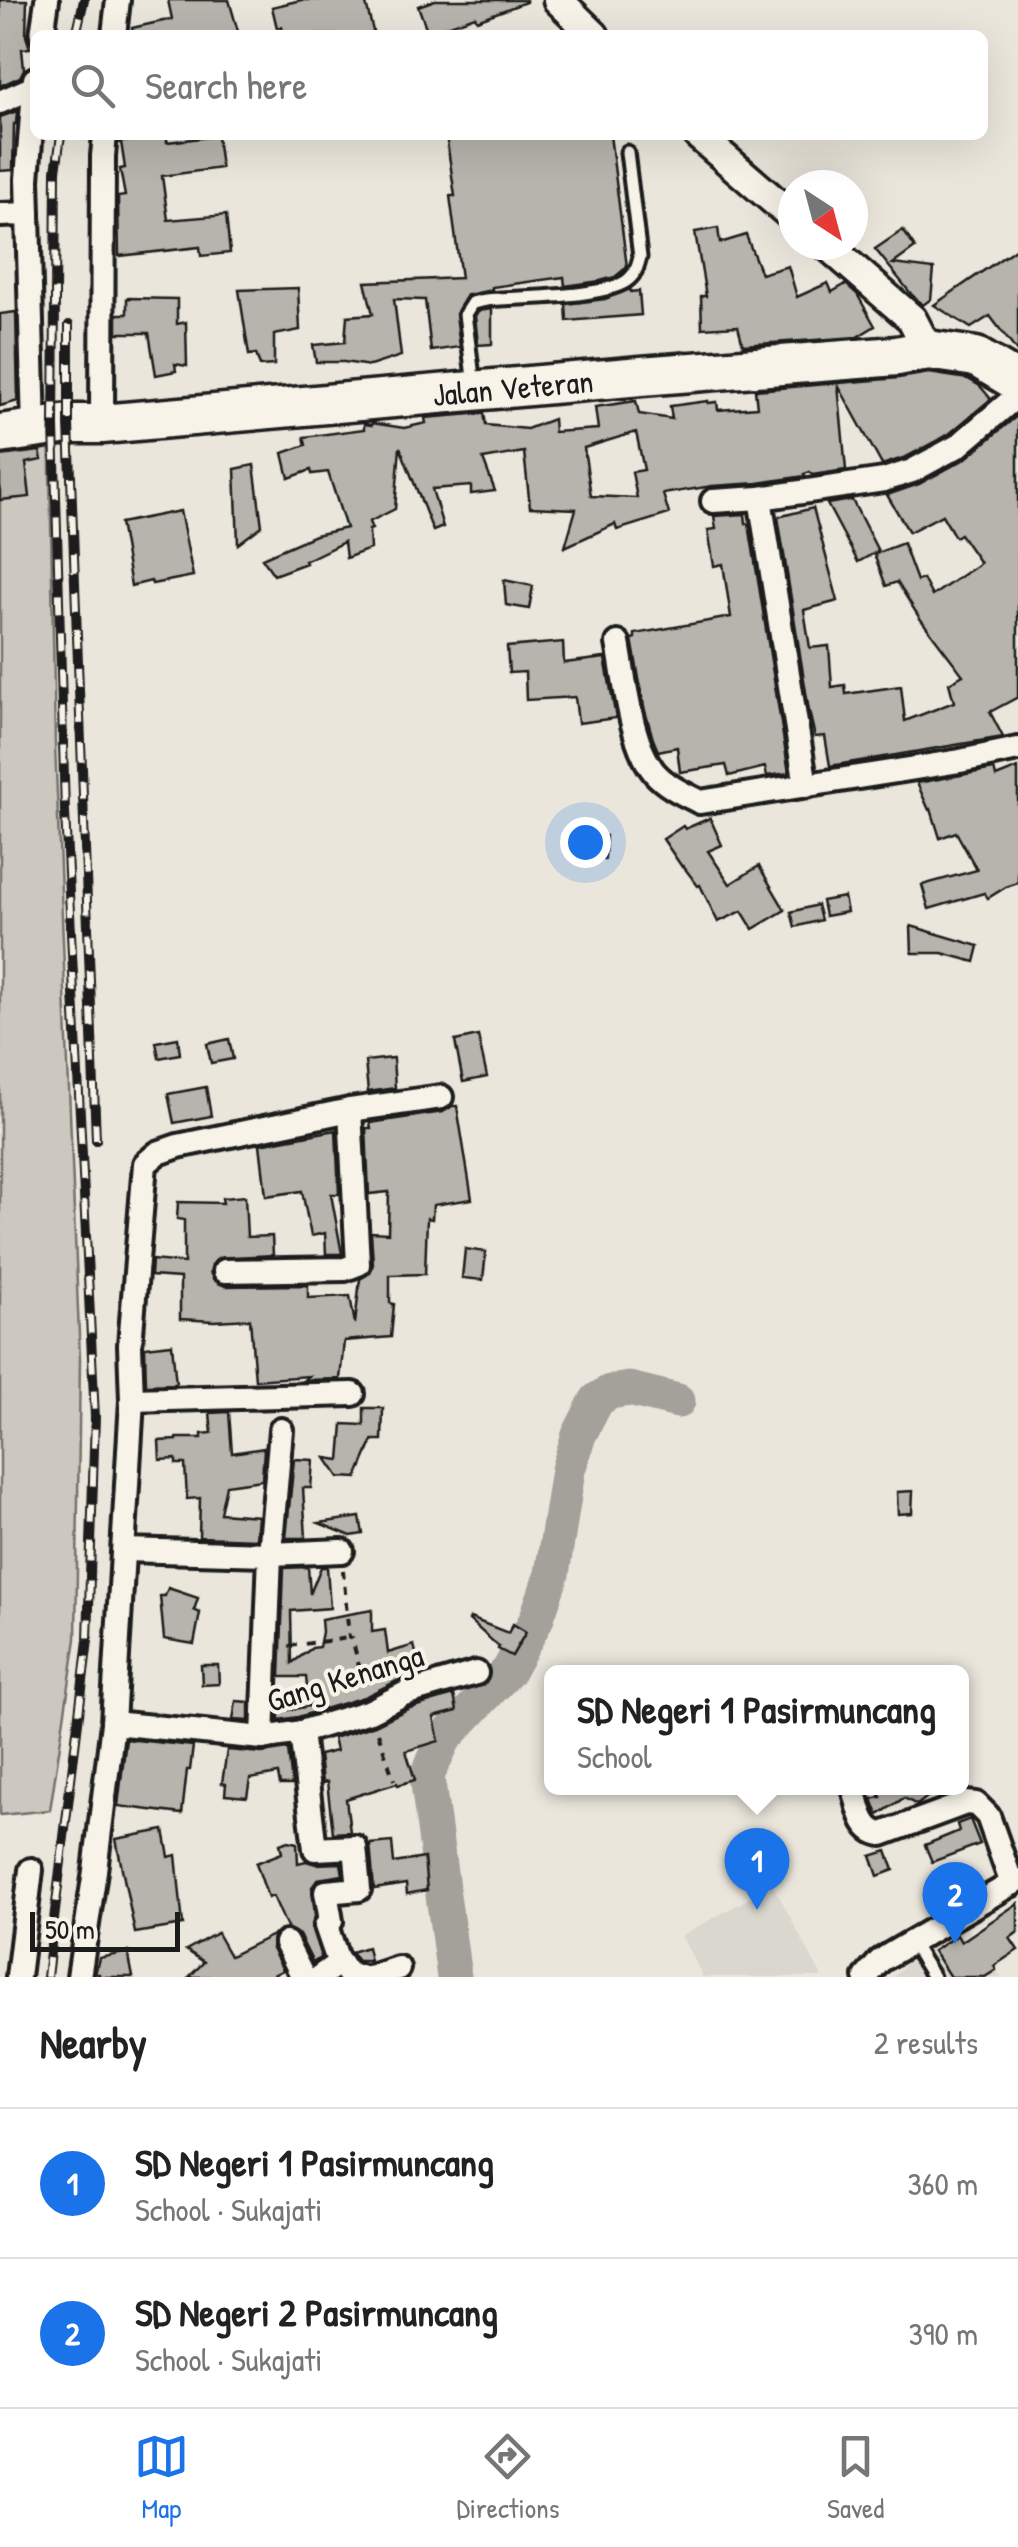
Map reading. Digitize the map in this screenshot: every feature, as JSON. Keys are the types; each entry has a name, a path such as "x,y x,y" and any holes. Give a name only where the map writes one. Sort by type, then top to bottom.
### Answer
{"highway":[{"name":"Jalan Veteran","path":"17,431 897,356 928,350 976,357 1018,382"}],"street":[{"path":"43,30 47,0"},
{"path":"115,30 118,0"},
{"path":"558,0 589,30"},
{"path":"0,102 30,89"},
{"path":"17,431 30,139"},
{"path":"102,424 104,140"},
{"path":"704,140 778,204"},
{"path":"0,215 28,214"},
{"path":"844,260 912,319 928,350"},
{"path":"713,500 760,498 884,480 912,471 958,446 1018,395"},
{"path":"760,498 806,786"},
{"path":"618,642 636,732 654,771 700,802 1018,749"},
{"path":"78,1977 112,1723 132,1400 130,1345 145,1164 158,1153 178,1146 350,1110 441,1097"},
{"path":"226,1271 345,1268 358,1264 350,1110"},
{"path":"132,1400 353,1394"},
{"path":"263,1738 270,1554 281,1430"},
{"path":"124,1550 270,1554 342,1551"},
{"name":"Gang Kenanga","path":"112,1723 263,1738 301,1732 370,1711 404,1694 476,1674"},
{"path":"301,1732 316,1849 355,1847 359,1889 326,1892 331,1920 326,1926 340,1962 349,1975 361,1977"},
{"path":"856,1795 866,1826 875,1834 966,1803 976,1804 988,1816 1015,1882 880,1961 866,1977"},
{"path":"18,1977 31,1870"},
{"path":"286,1944 303,1977"},
{"path":"319,1977 340,1962"},
{"path":"370,1977 398,1968"}],"lane":[{"path":"475,391 465,314 472,303 606,290 630,278 637,269 640,257 628,152"},
{"path":"911,1942 933,1977"}],"path":[{"path":"342,1551 348,1638"},
{"path":"266,1649 352,1638 370,1711 394,1780"}],"shaded area":[{"path":"49,414 55,745 80,1359 76,1639 50,1810 0,1815 0,422"},
{"path":"773,1885 822,1977 703,1977 681,1936"},
{"path":"964,1923 1001,1977 893,1977 914,1955"}],"building":[{"path":"0,0 27,0 26,36 30,48 22,49 24,69 20,77 0,86"},
{"path":"168,0 229,0 238,30 132,30 172,19"},
{"path":"301,0 365,0 373,30 282,30 277,28 272,7"},
{"path":"435,0 526,0 477,20 475,16 436,30 427,30 418,6"},
{"path":"17,111 13,170 0,171 0,117"},
{"path":"218,140 221,168 162,176 168,220 226,215 230,253 201,256 200,247 119,256 118,197 125,196 121,142"},
{"path":"447,140 611,140 627,267 615,277 600,281 565,286 564,277 492,287 467,295 456,314 460,347 431,351 425,300 394,299 401,356 370,366 316,362 313,345 345,342 347,316 373,314 365,282 461,278 450,196 455,196"},
{"path":"718,228 720,243 746,235 761,274 788,266 797,297 828,283 832,292 846,284 857,294 875,326 857,337 743,345 738,326 702,328 701,296 706,296 695,232"},
{"path":"903,230 915,248 893,264 934,269 931,299 923,305 875,249"},
{"path":"1018,247 1018,353 990,316 971,328 934,305"},
{"path":"298,288 300,330 274,335 274,365 260,366 256,354 249,355 239,290"},
{"path":"630,289 639,291 641,315 567,321 566,304 605,299"},
{"path":"127,298 177,299 177,324 186,322 187,366 175,364 176,371 156,375 149,333 117,333 117,314 127,314"},
{"path":"492,309 492,344 478,345 475,316 478,311"},
{"path":"16,312 18,401 0,406 0,314"},
{"path":"929,373 968,379 991,399 949,434 882,465 838,385 846,470 663,494 669,514 617,530 615,524 565,547 576,509 530,507 524,452 483,459 495,491 471,494 471,486 432,489 443,527 433,531 400,447 395,509 369,522 370,549 346,558 344,542 274,575 262,558 315,535 346,528 328,472 312,474 311,470 289,478 283,453 306,445 304,437 364,429 364,424 404,428 426,423 425,418 484,413 486,425 527,429 553,419 554,432 598,429 595,407 636,401 639,414 672,419 670,406 708,401 717,402 718,410 757,407 755,390","holes":["636,432 644,470 632,472 637,498 591,496 584,448"]},
{"path":"1018,415 1018,697 990,712 1003,737 830,766 825,736 815,737 809,711 778,517 813,508 838,601 804,610 810,648 829,646 832,687 845,685 846,694 901,686 905,721 954,702 949,683 963,675 897,582 886,586 874,554 903,543 917,581 923,579 932,596 980,563 960,534 955,537 942,515 909,532 887,495 919,484 965,459"},
{"path":"40,451 42,460 26,463 30,497 0,500 0,456"},
{"path":"254,465 262,526 238,544 235,469"},
{"path":"852,500 878,551 858,562 827,504"},
{"path":"180,511 193,576 131,586 120,523"},
{"path":"745,514 789,773 767,776 765,767 729,776 726,765 680,772 677,747 658,751 653,739 632,639 635,634 731,617 723,564 714,566 708,530 716,529 714,516"},
{"path":"504,580 533,586 529,609 506,605"},
{"path":"563,642 564,663 605,658 616,718 578,723 575,697 526,700 525,672 509,673 507,647"},
{"path":"1018,768 1018,883 988,898 984,893 929,909 922,885 977,870 956,832 940,838 917,783 994,769 996,777"},
{"path":"710,818 722,845 708,851 730,884 759,866 785,910 753,929 742,911 718,922 700,885 663,839 683,826 685,829"},
{"path":"574,835 606,836 605,859 574,858"},
{"path":"844,897 847,912 825,916 822,901"},
{"path":"817,905 821,920 795,927 791,912"},
{"path":"911,926 979,946 975,962 942,953 912,953"},
{"path":"478,1036 487,1077 463,1082 455,1041"},
{"path":"178,1038 180,1054 159,1058 156,1042"},
{"path":"229,1039 233,1059 211,1063 207,1044"},
{"path":"393,1058 395,1088 368,1092 365,1061"},
{"path":"206,1087 211,1116 174,1123 168,1094"},
{"path":"457,1106 472,1199 433,1205 432,1219 427,1218 425,1274 390,1275 390,1303 394,1304 391,1337 344,1341 340,1379 304,1380 309,1376 255,1380 250,1319 180,1319 180,1278 151,1276 152,1260 184,1263 184,1220 177,1219 178,1202 223,1203 222,1198 245,1196 247,1237 272,1236 273,1255 218,1258 210,1272 213,1279 225,1286 308,1285 308,1298 350,1296 355,1324 360,1279 370,1273 373,1264 371,1232 388,1233 389,1192 369,1194 366,1128 371,1128 370,1123 443,1112"},
{"path":"336,1130 339,1194 331,1194 342,1254 326,1254 325,1233 311,1236 302,1191 266,1196 260,1144"},
{"path":"465,1249 486,1252 483,1280 462,1278"},
{"path":"172,1344 176,1384 146,1385 145,1347"},
{"path":"364,1408 383,1408 382,1440 373,1440 357,1478 339,1477 326,1458 340,1460 343,1424 364,1425"},
{"path":"229,1412 232,1453 264,1448 262,1480 226,1485 220,1513 258,1516 256,1539 199,1537 200,1498 187,1499 185,1464 176,1464 176,1459 160,1460 159,1441 202,1438 202,1434 212,1433 210,1413"},
{"path":"294,1459 313,1460 311,1488 303,1488 306,1538 286,1538"},
{"path":"913,1491 912,1513 898,1514 897,1492"},
{"path":"360,1517 363,1534 351,1536 319,1523"},
{"path":"308,1567 310,1594 321,1567 327,1567 330,1608 291,1611 292,1663 319,1647 321,1619 372,1610 372,1632 385,1630 388,1653 414,1645 421,1673 364,1697 279,1720 279,1712 309,1706 306,1677 280,1677 284,1568"},
{"path":"168,1588 198,1598 194,1610 200,1613 194,1644 164,1639 160,1596 165,1596"},
{"path":"470,1618 508,1633 513,1624 526,1632 512,1656 498,1649"},
{"path":"201,1665 218,1665 219,1684 202,1685"},
{"path":"454,1695 457,1711 434,1717 439,1741 406,1751 415,1780 346,1799 350,1832 333,1833 327,1782 322,1783 319,1755 336,1751 333,1738"},
{"path":"236,1701 249,1702 249,1721 233,1720"},
{"path":"126,1739 193,1746 182,1814 118,1806"},
{"path":"288,1749 292,1785 280,1785 278,1774 250,1779 247,1797 225,1795 226,1784 222,1783 227,1750 262,1753"},
{"path":"930,1795 917,1805 904,1798 878,1815 872,1799"},
{"path":"970,1819 980,1844 932,1862 925,1845 959,1831 957,1824"},
{"path":"164,1830 169,1857 176,1855 183,1925 135,1933 116,1839"},
{"path":"392,1842 394,1863 424,1858 427,1890 407,1894 406,1884 374,1889 370,1844"},
{"path":"297,1843 298,1863 341,1863 343,1875 318,1879 312,1887 312,1930 321,1957 313,1963 299,1935 287,1928 273,1896 268,1898 256,1863 282,1853 280,1844"},
{"path":"887,1851 894,1870 878,1876 871,1856"},
{"path":"1018,1903 1018,1932 1010,1938 1018,1950 985,1977 950,1977 933,1951 957,1935 961,1942"},
{"path":"217,1933 230,1956 273,1935 272,1949 283,1970 269,1977 189,1977 204,1962 186,1950"},
{"path":"367,1947 370,1961 358,1961 351,1952"},
{"path":"128,1952 133,1977 95,1974 99,1958"}],"waterway":[{"path":"454,1977 427,1776 444,1739 509,1670 536,1620 552,1574 568,1470 579,1435 597,1400 610,1392 629,1389 678,1401"}],"railway":[{"path":"77,30 84,0"},
{"path":"47,1977 88,1640 95,1417 65,812 54,426 56,171 60,140"},
{"path":"69,325 69,424 96,1140"}],"place":[{"name":"SD Negeri 1 Pasirmuncang","path":"757,1910"},
{"name":"SD Negeri 2 Pasirmuncang","path":"955,1944"}]}
